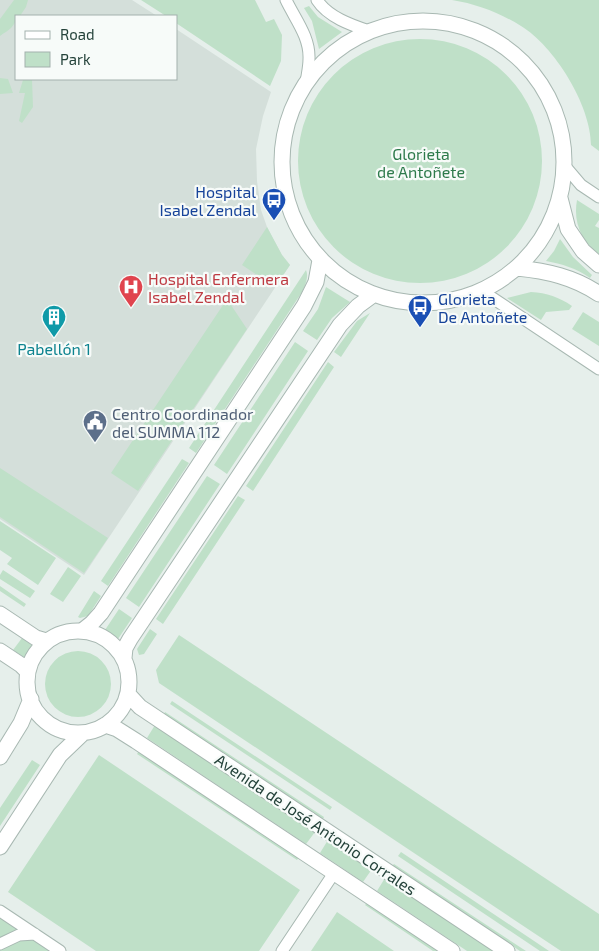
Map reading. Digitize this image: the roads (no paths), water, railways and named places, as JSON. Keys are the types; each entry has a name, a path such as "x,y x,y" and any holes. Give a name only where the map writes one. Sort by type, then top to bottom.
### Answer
{"street":[{"path":"286,0 307,43 309,58 306,83"},
{"path":"317,0 320,6 343,22 369,32"},
{"path":"408,22 437,22 467,28 502,46 518,58 532,73 546,95 559,126 564,165 560,198 544,236 532,253 505,278 482,291 452,301 422,304 391,300 373,295 345,280 320,260 300,233 291,214 281,174 284,132 290,112 306,83 323,61 345,44 369,32 388,25 408,22"},
{"path":"564,165 581,185 599,197"},
{"path":"560,198 568,229 583,251 599,265"},
{"path":"82,631 101,612 304,306 316,282 320,260"},
{"path":"517,268 541,270 563,276 599,294"},
{"path":"482,291 599,369"},
{"path":"124,658 125,648 130,639 340,325 358,306 373,295"},
{"path":"0,614 36,638 46,641"},
{"path":"82,631 106,639 116,647 124,658 129,675 126,701 116,716 105,725 83,733 64,731 49,724 40,715 27,687 28,672 34,656 46,641 63,633 82,631"},
{"path":"0,651 28,672"},
{"name":"Avenida de José Antonio Corrales","path":"128,694 140,707 506,951"},
{"path":"0,757 21,723 31,699"},
{"name":"Avenida de José Antonio Corrales","path":"105,725 125,734 452,951"},
{"path":"0,847 60,755 83,733"},
{"path":"282,951 334,872"},
{"path":"0,911 60,951"},
{"path":"0,944 19,935 35,934"}],"place":[{"name":"Hospital Isabel Zendal","path":"274,221"},
{"name":"Hospital Enfermera Isabel Zendal","path":"131,308"},
{"name":"Glorieta De Antoñete","path":"420,328"},
{"name":"Pabellón 1","path":"54,338"},
{"name":"Centro Coordinador del SUMMA 112","path":"95,443"}],"park label":[{"name":"Glorieta de Antoñete","path":"421,162"}]}
